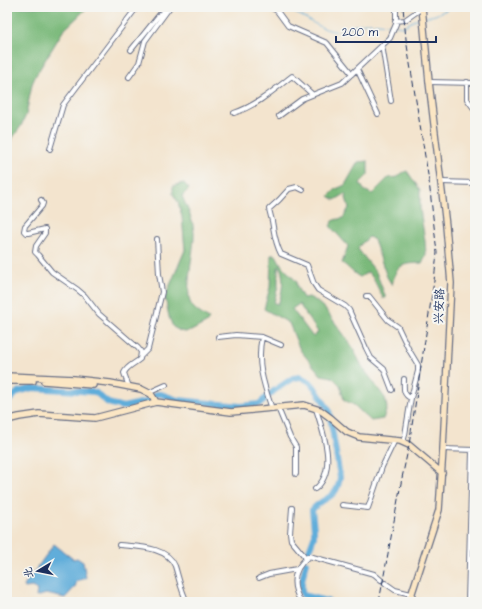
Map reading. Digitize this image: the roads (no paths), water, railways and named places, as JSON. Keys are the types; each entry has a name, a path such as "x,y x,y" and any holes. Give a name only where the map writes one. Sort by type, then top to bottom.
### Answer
{"street":[{"path":"50,149 63,105 137,7"},
{"path":"160,7 165,12"},
{"path":"129,78 139,63 145,41 170,7"},
{"path":"270,7 277,11 288,26 326,43 352,74"},
{"path":"279,116 302,98 342,83 352,74 390,38 395,24 396,7"},
{"path":"395,24 405,20 422,9"},
{"name":"兴安路","path":"409,602 439,510 444,449 451,283 422,9"},
{"path":"131,50 160,14 165,12"},
{"path":"382,46 391,101"},
{"path":"357,69 378,114"},
{"path":"234,113 258,102 292,76 312,94"},
{"path":"429,82 475,83"},
{"path":"467,82 467,99 475,110"},
{"path":"441,182 475,183"},
{"path":"303,190 297,187 289,189 269,208 273,223 273,231 279,250 281,254 307,265 314,284 318,290 349,310 371,358 384,369 392,390"},
{"path":"41,200 43,203 42,206 24,228 26,234 45,229 45,233 36,246 36,252 52,272 82,293 99,314 138,348 141,356"},
{"path":"129,387 124,373 125,370 140,359 148,349 162,292 159,274 157,239"},
{"path":"366,296 369,296 388,320 398,327 418,365 403,442"},
{"path":"218,336 236,335 262,337 281,345"},
{"path":"262,337 260,347 260,371 269,399 296,447 296,474"},
{"path":"7,376 74,378 121,385 152,397 231,412 299,405 316,409 331,418 347,432 359,437 403,442 409,445 442,473"},
{"path":"404,379 405,394 407,397 411,398"},
{"path":"7,381 39,381 112,386 121,385"},
{"path":"7,420 39,414 95,418 152,397 166,385"},
{"path":"315,490 324,480 327,458 325,442 316,409"},
{"path":"342,505 368,508 382,467 395,440"},
{"path":"444,449 474,450 468,602"},
{"path":"292,508 290,533 291,540 306,558"},
{"path":"119,545 149,549 166,554 174,565 181,591 187,602"},
{"path":"300,602 295,591 295,574 300,563 309,556 374,574 381,580"},
{"path":"259,578 269,574 298,569"},
{"path":"385,583 395,590 411,594"}],"water":[{"path":"54,544 73,559 77,558 83,562 86,578 77,581 75,587 65,598 46,594 36,597 37,590 32,587 25,588 24,586"}],"waterway":[{"path":"278,7 281,10 295,13 333,31 342,31 365,23 393,25"},
{"path":"426,17 435,15 453,7"},
{"path":"396,26 403,27 416,19 421,18"},
{"path":"7,403 18,392 32,388 95,392 108,403 123,407 146,402 157,394 178,400 241,406 259,404 275,390 293,378 301,377 310,382 329,410 340,477 336,490 333,494 312,510 314,537 308,553"},
{"path":"306,563 302,584 303,595 330,602"}],"railway":[{"path":"379,602 409,445 437,253 429,181 406,39 403,7"}]}
